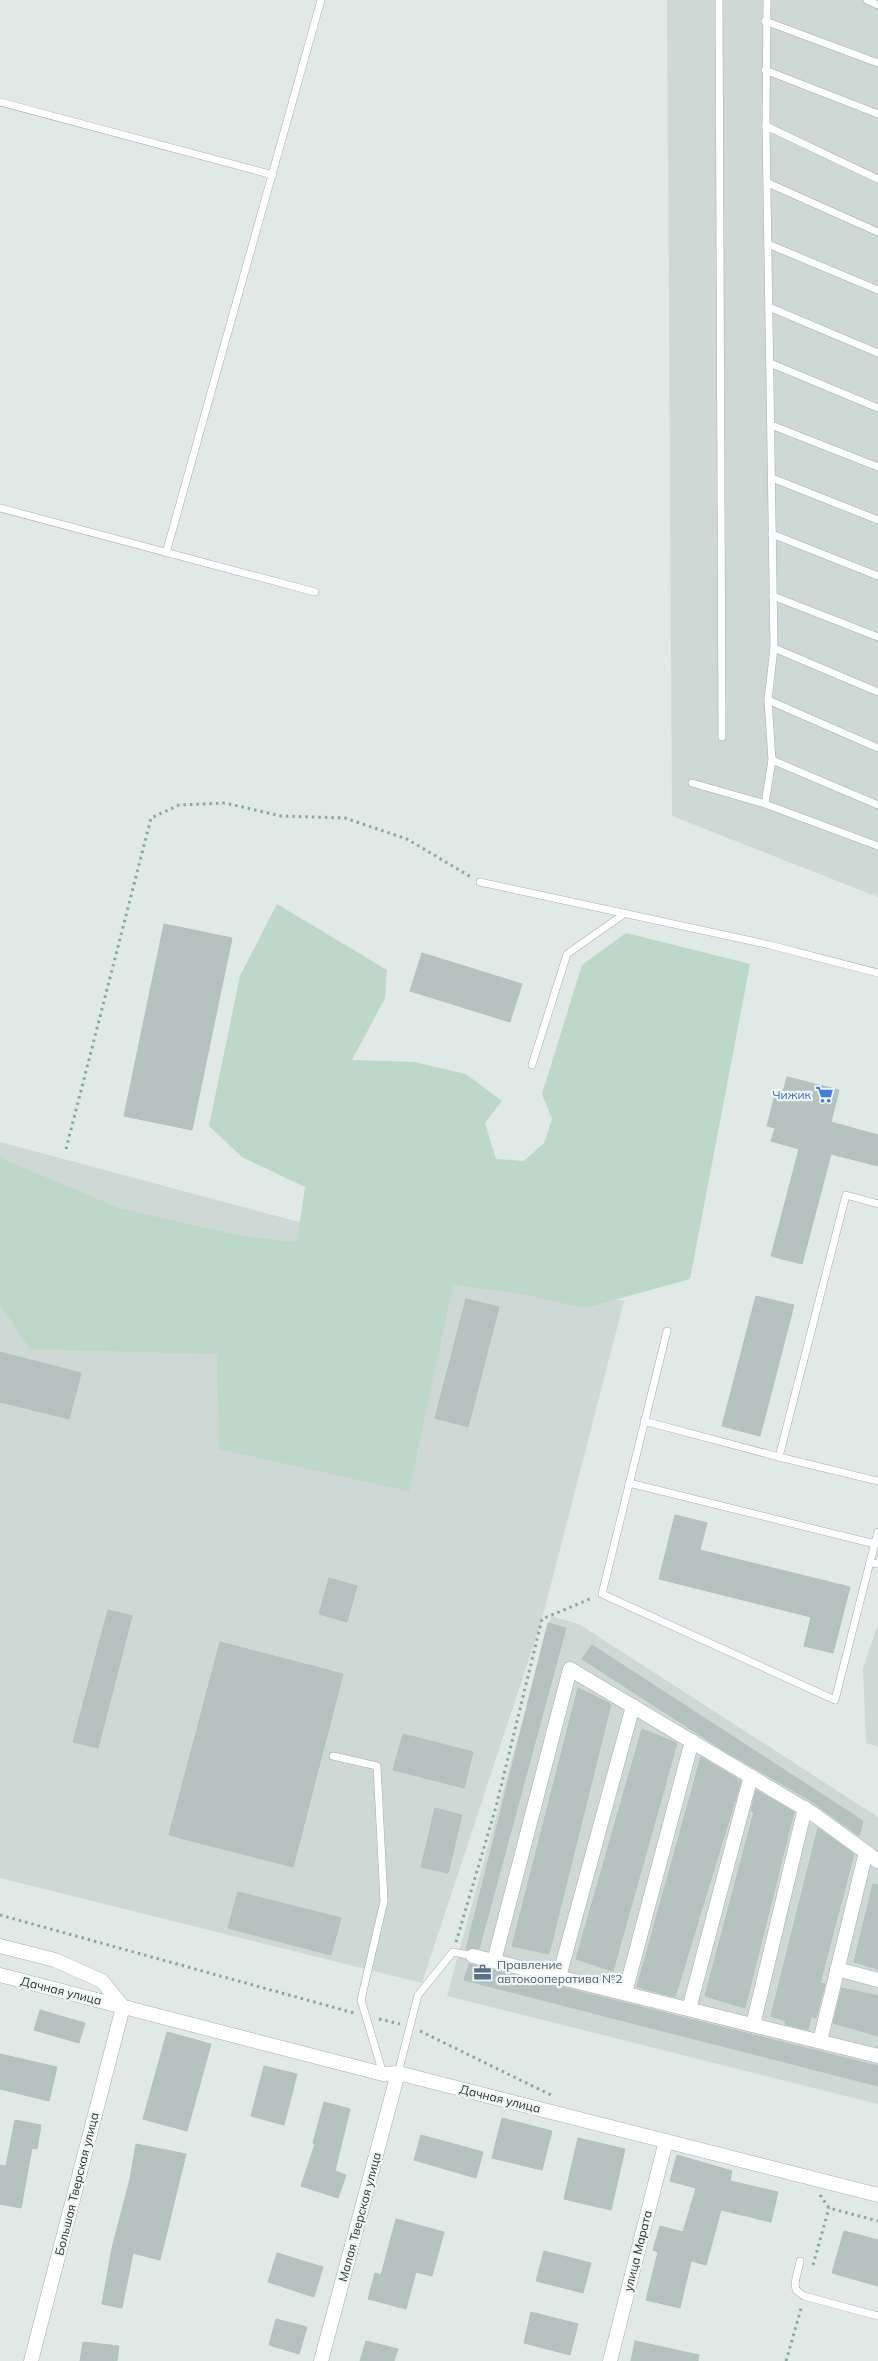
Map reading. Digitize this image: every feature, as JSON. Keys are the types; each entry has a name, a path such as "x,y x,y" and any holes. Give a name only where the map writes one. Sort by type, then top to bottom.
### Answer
{"street":[{"path":"494,1961 570,1669 805,1808 878,1861"},
{"path":"558,1977 633,1706"},
{"path":"625,1994 692,1741"},
{"path":"689,2009 751,1776"},
{"path":"753,2025 805,1808"},
{"path":"820,2041 866,1852"},
{"name":"Дачная улица","path":"0,1946 55,1960 102,1981 123,2007"},
{"path":"472,1956 878,2056"},
{"path":"837,1969 878,1980"},
{"name":"Дачная улица","path":"0,1975 383,2074 398,2073 878,2195"},
{"name":"Большая Тверская улица","path":"31,2361 123,2007"},
{"name":"Малая Тверская улица","path":"321,2361 398,2073"},
{"name":"улица Марата","path":"610,2361 666,2141"}],"lane":[{"path":"166,553 321,0"},
{"path":"719,0 722,737"},
{"path":"765,804 772,760 768,700 774,648 765,70 767,0"},
{"path":"868,0 878,5"},
{"path":"765,21 878,63"},
{"path":"765,70 878,114"},
{"path":"0,102 273,175"},
{"path":"766,126 878,179"},
{"path":"768,183 878,232"},
{"path":"768,244 878,290"},
{"path":"769,307 878,353"},
{"path":"770,363 878,408"},
{"path":"771,425 878,467"},
{"path":"772,478 878,520"},
{"path":"0,508 315,592"},
{"path":"772,534 878,576"},
{"path":"773,596 878,637"},
{"path":"774,648 878,692"},
{"path":"768,700 878,748"},
{"path":"772,760 878,806"},
{"path":"692,783 765,804 878,846"},
{"path":"480,882 770,945 878,973"},
{"path":"532,1065 567,954 624,914"},
{"path":"779,1456 846,1196 878,1204"},
{"path":"667,1331 602,1594 835,1700 874,1563 878,1532"},
{"path":"644,1421 878,1482"},
{"path":"629,1483 875,1544"},
{"path":"333,1756 378,1766 384,1901 360,2000 383,2074"},
{"path":"398,2073 418,1995 453,1952 472,1956"},
{"path":"800,2261 795,2283 796,2290 804,2296 878,2316"}],"path":[{"path":"66,1149 151,818 179,805 225,803 280,816 345,818 407,838 480,882"},
{"path":"453,1952 496,1807 542,1619 602,1594"},
{"path":"0,1915 365,2016 410,2026 553,2096"},
{"path":"808,2177 829,2208 878,2221"}],"shaded area":[{"path":"667,0 878,0 878,897 672,816"},
{"path":"0,1142 478,1270 624,1301 542,1619 422,1983 0,1878"},
{"path":"551,1616 579,1624 878,1817 878,2104 447,1996"},
{"path":"878,1624 878,1747 866,1743 863,1668"}],"green space":[{"path":"277,904 387,970 385,998 352,1060 414,1062 466,1074 502,1101 485,1123 496,1159 524,1161 544,1143 552,1119 542,1094 582,965 626,933 750,964 690,1279 585,1308 518,1293 453,1285 409,1491 219,1449 217,1354 30,1349 0,1304 0,1158 121,1209 246,1237 297,1242 305,1187 242,1157 209,1126 240,976"}],"building":[{"path":"164,924 232,938 192,1130 124,1116"},
{"path":"422,953 522,984 510,1022 410,991"},
{"path":"787,1077 839,1090 831,1122 878,1135 878,1166 831,1154 802,1264 771,1256 799,1149 771,1141 775,1128 767,1126 776,1091 783,1092"},
{"path":"756,1296 794,1305 760,1436 722,1426"},
{"path":"466,1299 499,1307 468,1427 435,1418"},
{"path":"0,1352 81,1373 69,1419 0,1402"},
{"path":"675,1515 707,1523 700,1550 850,1587 833,1653 804,1646 811,1617 659,1579"},
{"path":"329,1578 357,1586 347,1622 319,1614"},
{"path":"108,1610 132,1616 98,1748 73,1742"},
{"path":"548,1623 566,1628 479,1949 466,1949"},
{"path":"220,1642 343,1674 293,1867 169,1835"},
{"path":"592,1645 863,1821 859,1836 811,1801 723,1750 582,1659"},
{"path":"578,1688 611,1704 549,1954 512,1946"},
{"path":"642,1729 677,1743 613,1971 576,1959"},
{"path":"403,1734 473,1752 464,1788 393,1770"},
{"path":"701,1757 741,1781 675,1997 637,1987"},
{"path":"756,1790 794,1812 745,2008 705,1996 754,1812 751,1811"},
{"path":"435,1808 462,1815 448,1873 421,1867"},
{"path":"818,1828 854,1854 820,1983 825,1984 816,2018 811,2017 808,2030 785,2024 786,2021 771,2016"},
{"path":"873,1884 878,1885 878,1969 854,1962"},
{"path":"238,1892 341,1918 331,1955 228,1928"},
{"path":"469,1964 878,2066 878,2086 464,1980"},
{"path":"842,1988 878,1996 878,2036 833,2023"},
{"path":"40,2010 85,2023 79,2043 34,2030"},
{"path":"167,2032 211,2044 187,2131 143,2119"},
{"path":"0,2054 57,2067 49,2101 0,2089"},
{"path":"264,2066 297,2074 284,2125 251,2116"},
{"path":"324,2102 350,2109 335,2171 346,2175 338,2198 301,2186 315,2144 313,2143"},
{"path":"502,2118 552,2131 542,2170 492,2158"},
{"path":"15,2120 41,2125 37,2149 32,2148 21,2208 0,2204 0,2165 6,2166"},
{"path":"421,2135 483,2152 476,2178 414,2160"},
{"path":"578,2138 625,2149 611,2210 564,2199"},
{"path":"136,2144 186,2154 160,2260 133,2253 122,2308 102,2304 112,2248 130,2179"},
{"path":"677,2155 732,2171 730,2181 778,2192 771,2222 721,2210 706,2265 691,2261 680,2308 646,2300 658,2252 653,2250 660,2226 683,2232 696,2188 670,2181"},
{"path":"396,2219 444,2232 432,2276 416,2272 406,2309 368,2299 375,2273 381,2275"},
{"path":"844,2231 878,2240 878,2286 832,2273"},
{"path":"544,2251 591,2263 583,2293 536,2281"},
{"path":"277,2253 323,2267 314,2297 268,2282"},
{"path":"531,2312 578,2324 570,2355 524,2343"},
{"path":"276,2319 307,2327 299,2354 269,2345"},
{"path":"366,2341 398,2349 394,2361 360,2361"},
{"path":"635,2341 699,2355 698,2361 631,2361"},
{"path":"83,2342 119,2346 117,2361 80,2361"}],"place":[{"name":"Чижик","path":"825,1095"},
{"name":"Правление автокооператива №2","path":"483,1972"}]}
